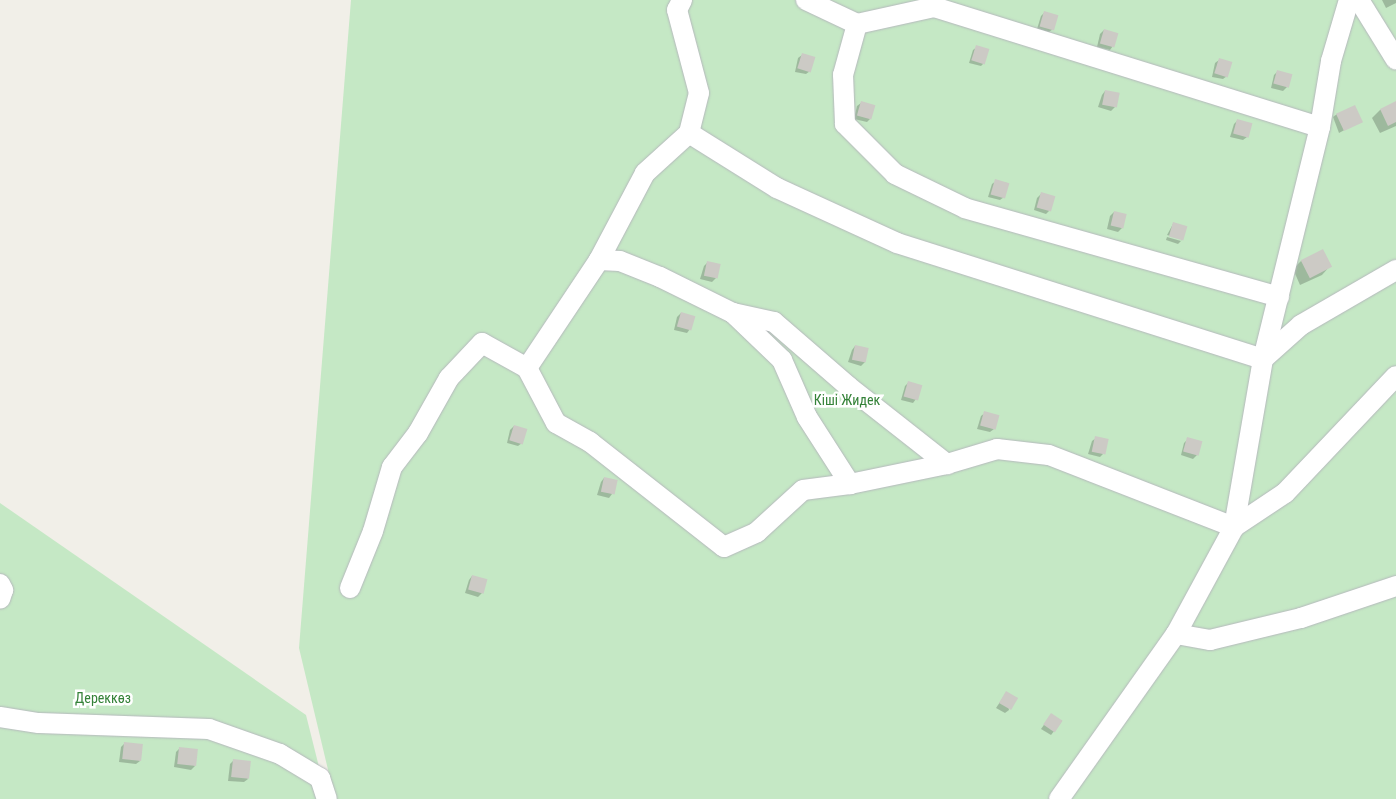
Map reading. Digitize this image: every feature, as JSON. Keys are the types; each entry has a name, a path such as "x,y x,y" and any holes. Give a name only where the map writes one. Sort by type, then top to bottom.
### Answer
{"street":[{"path":"527,368 599,260 645,173 689,133 698,93 677,10 682,0"},
{"path":"806,0 857,24 934,7 1320,127"},
{"path":"1061,798 1176,634 1234,527 1262,359 1320,127 1331,61 1350,0"},
{"path":"1359,0 1396,60"},
{"path":"857,24 843,76 845,124 896,174 965,208 1279,297"},
{"path":"689,133 777,188 897,243 1262,359"},
{"path":"599,260 620,261 660,277 733,313 774,322 849,387 947,464"},
{"path":"1262,359 1301,325 1396,270"},
{"path":"733,313 782,360 807,417 850,484"},
{"path":"350,588 373,531 392,467 418,433 450,378 482,342 527,368 556,423 590,442 724,547 757,532 803,490 850,484 947,464 998,449 1049,455 1234,527"},
{"path":"1234,527 1285,493 1396,376"},
{"path":"1176,634 1210,640 1301,618 1396,586"},
{"path":"0,717 40,723 209,729 280,754 320,778 327,799"}],"green space":[{"name":"Кіші Жидек","path":"351,0 1396,0 1396,799 335,799 299,648"},
{"name":"Дереккөз","path":"0,503 306,715 327,799 0,799"}],"building":[{"path":"1044,11 1058,15 1054,31 1040,26"},
{"path":"1104,29 1118,33 1114,48 1100,43"},
{"path":"976,45 989,49 985,64 971,60"},
{"path":"802,53 815,57 811,72 797,68"},
{"path":"1219,58 1232,62 1228,77 1214,73"},
{"path":"1277,70 1292,74 1289,88 1273,84"},
{"path":"1105,90 1120,93 1117,108 1102,105"},
{"path":"861,101 875,105 871,120 857,115"},
{"path":"1396,101 1396,122 1388,126 1380,109"},
{"path":"1355,105 1363,122 1344,131 1336,114"},
{"path":"1237,119 1252,123 1249,138 1233,133"},
{"path":"995,179 1009,183 1005,199 991,194"},
{"path":"1041,192 1055,196 1051,212 1037,207"},
{"path":"1114,211 1127,214 1123,229 1111,226"},
{"path":"1173,222 1187,226 1183,241 1169,236"},
{"path":"1323,249 1332,267 1310,278 1301,260"},
{"path":"707,261 721,264 718,279 704,276"},
{"path":"681,312 695,316 691,331 677,326"},
{"path":"855,345 869,348 866,363 852,360"},
{"path":"908,381 922,385 918,401 904,396"},
{"path":"984,411 999,415 996,430 980,425"},
{"path":"514,425 527,429 523,444 509,440"},
{"path":"1095,436 1109,439 1105,455 1092,452"},
{"path":"1187,437 1202,441 1199,456 1183,451"},
{"path":"604,477 618,480 615,495 601,492"},
{"path":"472,575 487,579 484,594 468,589"},
{"path":"1006,691 1018,698 1011,710 999,703"},
{"path":"1051,713 1063,721 1055,732 1043,725"},
{"path":"124,742 143,744 141,761 122,759"},
{"path":"179,747 198,749 196,766 177,764"},
{"path":"233,759 251,761 249,779 231,777"}]}
